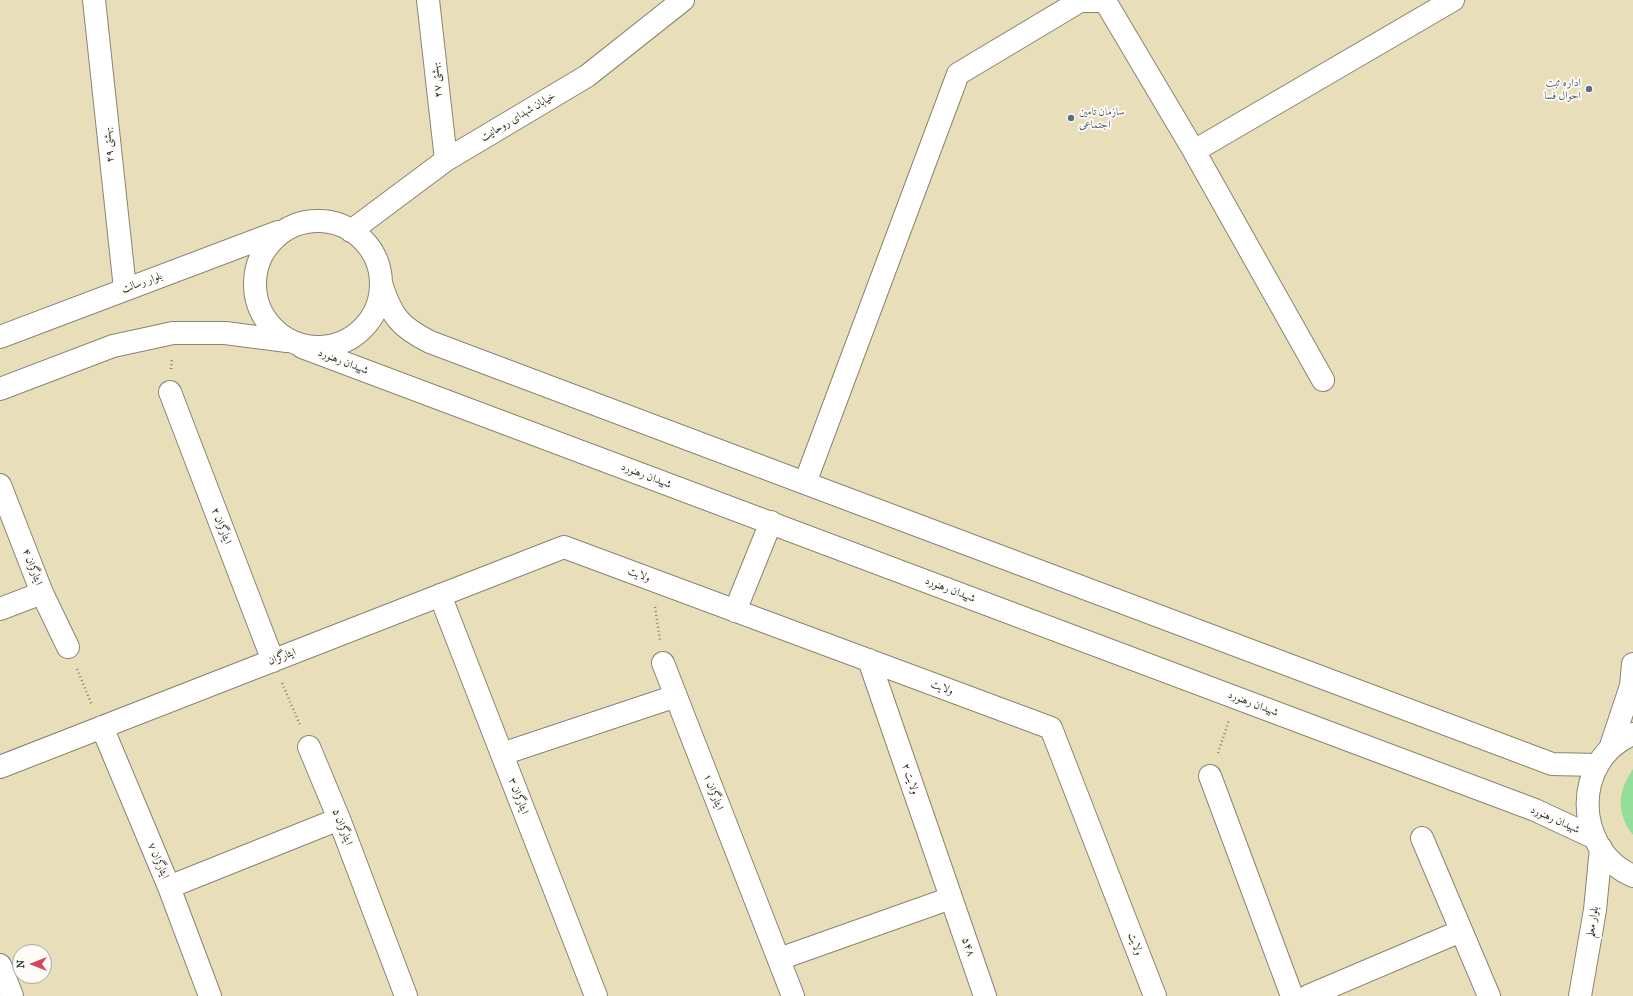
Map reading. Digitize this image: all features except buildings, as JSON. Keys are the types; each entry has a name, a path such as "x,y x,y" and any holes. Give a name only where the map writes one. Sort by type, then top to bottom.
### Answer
{"street":[{"name":"بهشتی ۲۹","path":"94,0 125,289"},
{"name":"بهشتی ۲۷","path":"428,0 446,160"},
{"name":"خیابان شهدای روحانیت","path":"351,231 446,160 587,76 683,0"},
{"path":"1194,152 1453,0"},
{"path":"805,483 958,74 1080,1 1105,1 1194,152 1323,380"},
{"path":"295,344 274,331 263,318 257,302 254,286 256,269 262,254 272,240 285,230 300,223 317,221 333,222 362,238 372,252 379,267 381,283 387,303 397,320 413,333 430,342 1552,764 1604,757 1626,737 1633,734"},
{"name":"بلوار رسالت","path":"0,337 285,230"},
{"path":"0,389 113,346 173,333 224,333 319,348 335,346 350,339 359,332 374,315 380,300 381,283"},
{"name":"شهیدان رهنورد","path":"295,344 1535,810 1598,843"},
{"name":"ایثارگران ۲","path":"170,392 273,661"},
{"name":"ایثارگران ۴","path":"0,485 42,593 68,647"},
{"path":"735,611 770,522"},
{"name":"ایثارگران","path":"0,767 564,547"},
{"name":"ولایت","path":"564,547 1051,728 1155,996"},
{"path":"0,609 42,593"},
{"name":"ایثارگران ۳","path":"440,595 596,996"},
{"name":"ولایت ۲","path":"869,660 951,898"},
{"name":"ایثارگران ۱","path":"663,663 793,996"},
{"path":"1633,664 1630,686 1604,757 1590,784 1587,804 1589,825 1598,843 1609,860 1633,876"},
{"path":"502,754 676,696"},
{"name":"ایثارگران ۷","path":"102,727 168,887 210,996"},
{"name":"ایثارگران ۵","path":"309,747 339,819 406,996"},
{"path":"1210,776 1292,996"},
{"path":"168,887 339,819"},
{"path":"1422,838 1489,996"},
{"name":"بلوار معلم","path":"1580,996 1595,910 1598,843"},
{"path":"779,960 951,898"},
{"name":"۵۴۸","path":"951,898 985,996"},
{"path":"1308,996 1461,931"},
{"path":"0,965 12,996"}],"path":[{"path":"170,392 173,333"},
{"path":"662,584 655,608 663,663"},
{"path":"68,647 102,727"},
{"path":"273,661 309,747"},
{"path":"1210,776 1236,697"}],"green space":[{"path":"1633,769 1633,835 1623,818 1621,802 1624,785"}],"place":[{"name":"اداره ثبت احوال فسا","path":"1589,89"},
{"name":"سازمان تامین اجتماعی","path":"1071,118"}]}
